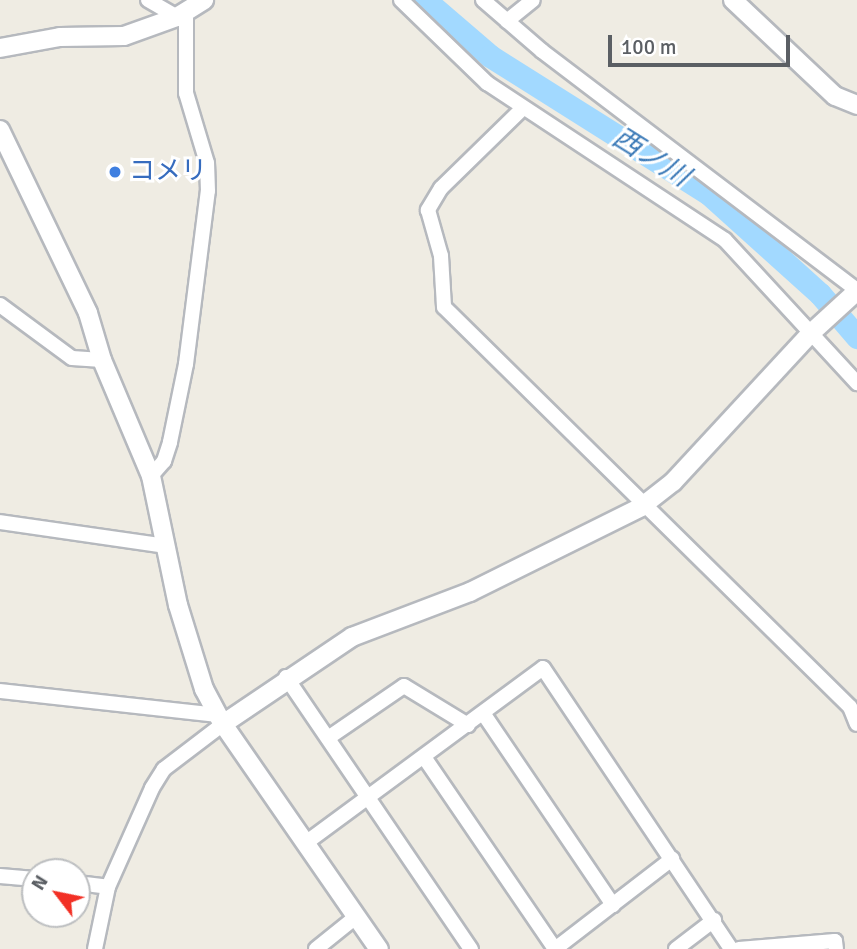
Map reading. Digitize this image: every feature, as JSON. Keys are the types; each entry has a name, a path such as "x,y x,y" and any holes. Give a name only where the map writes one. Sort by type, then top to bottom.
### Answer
{"street":[{"path":"148,0 182,15"},
{"path":"0,48 60,37 124,36 182,15 204,0"},
{"path":"401,0 464,64 522,109 682,208 725,240 857,383"},
{"path":"95,949 108,887 140,810 164,769 220,719 367,630 470,592 646,503 673,482 811,332 857,290 483,0"},
{"path":"507,21 533,0"},
{"path":"733,0 835,96 857,105"},
{"path":"151,476 164,461 170,442 186,365 208,191 206,163 186,93 182,15"},
{"path":"522,109 441,188 428,210 441,256 444,307 646,503 850,707 857,724"},
{"path":"0,130 88,313 102,360 151,476 194,665 220,719 379,949"},
{"path":"0,305 72,358 102,360"},
{"path":"0,522 166,546"},
{"path":"307,842 543,668 731,949"},
{"path":"286,677 471,949"},
{"path":"328,738 404,686 468,725"},
{"path":"0,691 220,719"},
{"path":"483,713 613,905"},
{"path":"425,757 555,949 672,859"},
{"path":"0,876 21,878"},
{"path":"91,885 108,887"},
{"path":"316,949 357,916"},
{"path":"676,949 714,920"},
{"path":"739,949 835,941 836,949"}],"waterway":[{"name":"西ノ川","path":"425,0 490,56 709,194 820,294 857,337"}],"place":[{"name":"コメリ","path":"115,172"}]}
